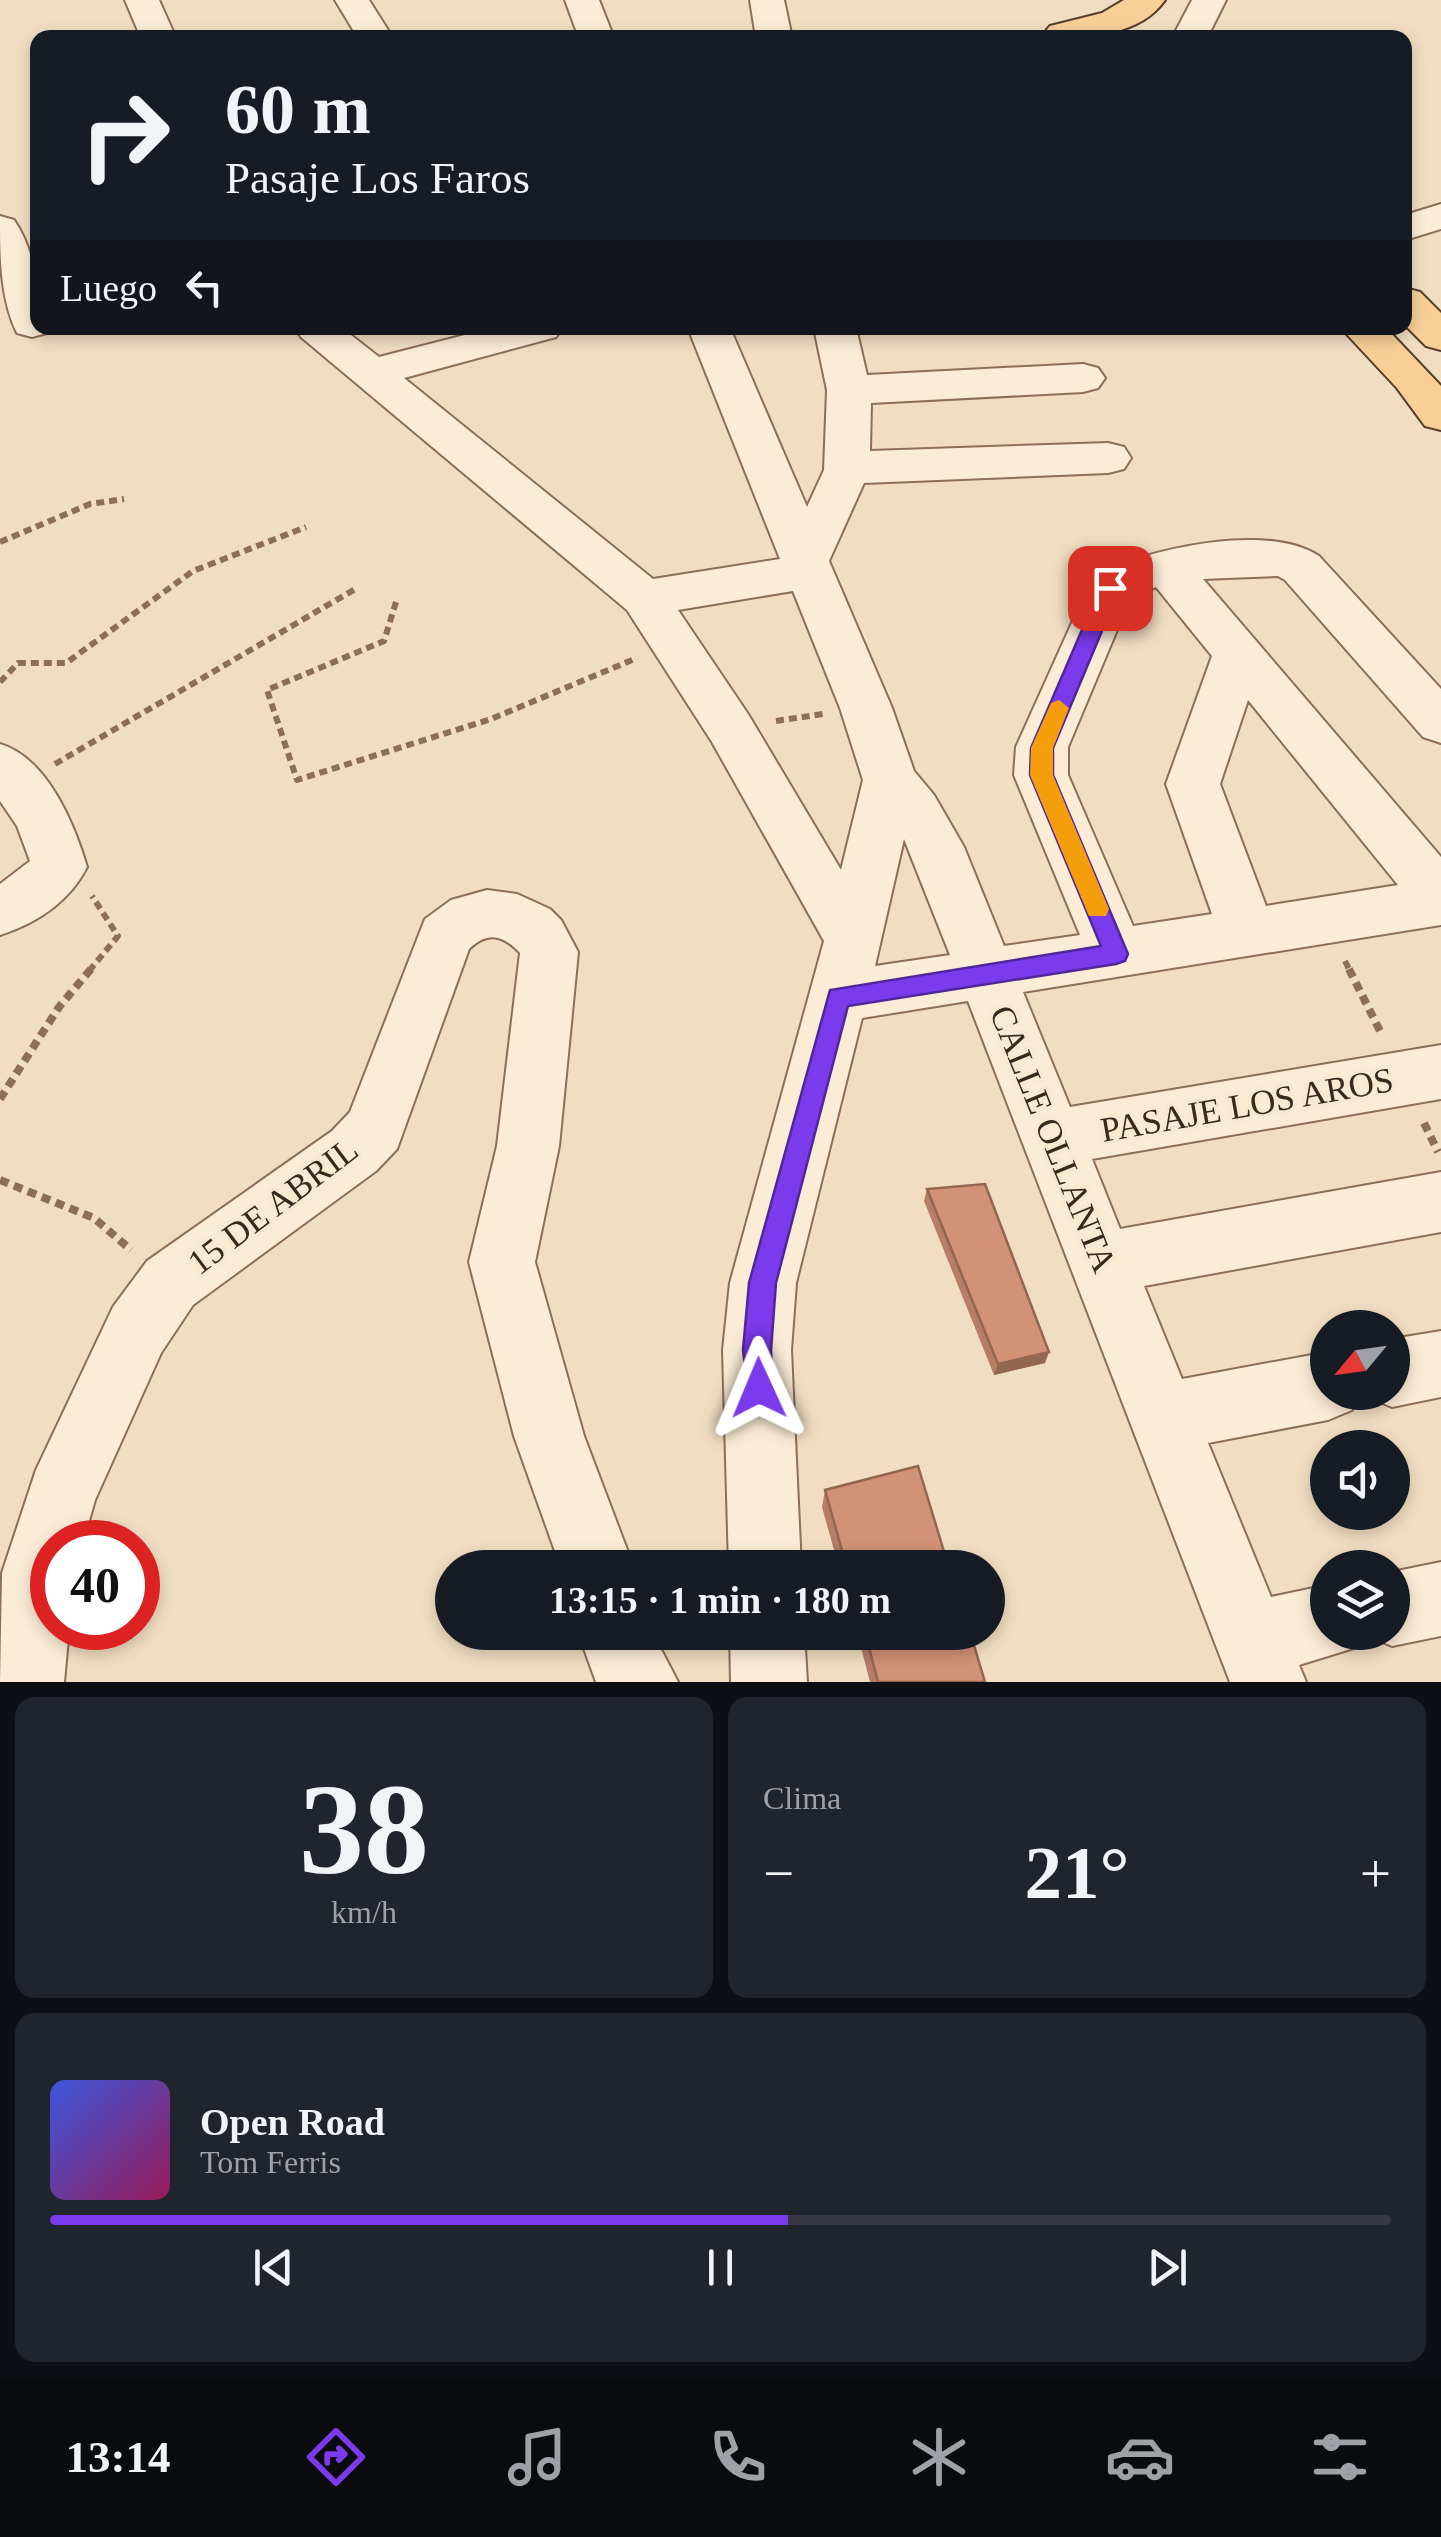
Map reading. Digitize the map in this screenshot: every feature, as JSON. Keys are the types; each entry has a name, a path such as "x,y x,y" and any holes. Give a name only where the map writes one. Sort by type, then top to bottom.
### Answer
{"main road":[{"path":"1057,27 1112,19 1148,0"},
{"path":"1412,307 1441,337"},
{"path":"1369,335 1412,378 1441,416"}],"street":[{"path":"142,0 155,30"},
{"path":"352,0 371,30"},
{"path":"582,0 594,30"},
{"path":"772,30 767,1 802,0"},
{"path":"1193,30 1209,0"},
{"path":"1412,226 1441,216"},
{"path":"0,228 23,326"},
{"path":"325,335 644,598 730,728 846,969"},
{"path":"371,373 515,335"},
{"name":"CALLE OLLANTA","path":"712,335 866,708 890,780 936,847 1259,1660"},
{"path":"644,598 807,566 847,470 850,390 837,335"},
{"path":"850,390 1083,378"},
{"path":"847,470 882,465 1108,458"},
{"path":"1116,954 1042,775 1042,748 1110,588 1134,574 1167,568 1288,558 1302,568 1441,723"},
{"path":"1167,568 1441,900"},
{"path":"1238,654 1194,784 1247,932"},
{"path":"0,912 40,888 59,867 53,841 10,774"},
{"path":"764,1550 757,1350 763,1283 846,969 890,780"},
{"path":"846,969 987,974 1441,900"},
{"name":"15 DE ABRIL","path":"26,1682 38,1573 61,1495 137,1330 170,1283 354,1151 374,1129 444,936 458,920 505,912 529,921 542,933 548,952 528,1146 502,1262 548,1436 591,1550"},
{"name":"PASAJE LOS AROS","path":"1052,1138 1441,1072"},
{"path":"1102,1263 1441,1202"},
{"path":"1410,1370 1441,1364"},
{"path":"1163,1417 1310,1389"},
{"path":"1410,1605 1441,1599"},
{"path":"1259,1660 1310,1632"},
{"path":"621,1650 628,1669 640,1682"},
{"path":"767,1650 768,1682"}],"path":[{"path":"0,542 90,504 124,500"},
{"path":"0,682 18,663 66,663 193,571 306,527"},
{"path":"10,774 357,588"},
{"path":"396,602 384,641 267,690 296,780 491,719 674,643"},
{"path":"730,728 866,708"},
{"path":"0,1099 59,1007 118,936 82,881 59,867"},
{"path":"0,1180 94,1218 170,1283"}],"building":[{"path":"985,1184 1049,1352 998,1364 927,1189"},
{"path":"918,1466 944,1550 842,1550 825,1490"},
{"path":"870,1650 975,1650 985,1682 878,1682"}],"slow traffic":[{"path":"1059,708 1042,748 1042,775 1097,909"}],"route":[{"path":"759,1388 757,1350 763,1283 838,998 1116,954 1042,775 1042,748 1110,588"}]}
